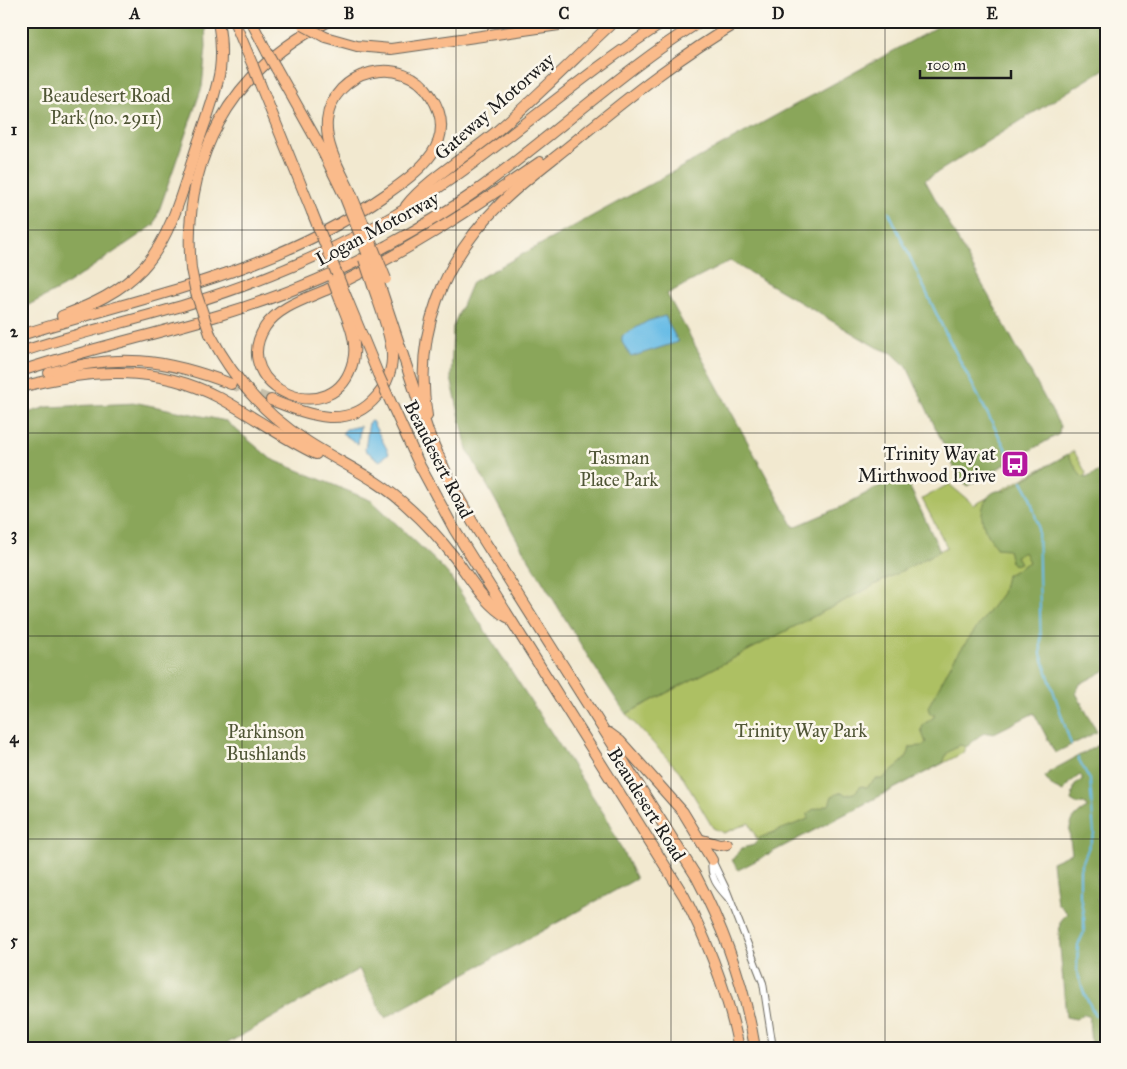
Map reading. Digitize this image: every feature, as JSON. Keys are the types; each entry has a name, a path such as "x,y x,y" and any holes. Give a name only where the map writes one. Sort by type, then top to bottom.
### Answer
{"highway":[{"path":"21,331 90,306 108,296 132,278 153,255 169,225 178,202 217,85 221,57 218,21"},
{"name":"Beaudesert Road","path":"234,21 328,251 344,301 406,439 436,496 508,617 674,880 697,920 714,962 729,1008 739,1048"},
{"name":"Beaudesert Road","path":"251,21 347,193 383,293 434,449 465,509 692,870 719,924 748,1007"},
{"path":"329,21 297,39 276,54 248,80 220,120 205,152 192,196 189,234 191,270 196,293 210,334 234,375 261,406 308,442 378,482 407,506 449,550 492,608 508,617"},
{"path":"300,23 325,37 357,46 391,49 587,21"},
{"name":"Logan Motorway","path":"21,352 240,288 324,252 402,211 473,165 604,64 666,21"},
{"name":"Logan Motorway","path":"21,371 74,354 236,310 308,284 352,264 430,221 473,194 622,76 702,21"},
{"path":"434,449 425,405 423,368 430,320 445,279 458,254 491,213 557,156 662,73 740,21"},
{"name":"Gateway Motorway","path":"402,211 416,193 497,131 609,26"},
{"path":"21,335 199,284 243,268 301,244 370,205 427,163 440,135 439,113 431,96 419,82 406,74 378,70 358,76 342,88 332,104 327,120 327,132 332,152 347,193 379,283 392,352 388,377 376,398 354,414 334,418 313,416 271,400"},
{"path":"344,301 354,347 353,361 346,378 331,392 318,398 297,398 279,390 263,371 258,351 264,329 279,312 417,243 472,210 546,158 557,156"},
{"path":"21,382 83,364 127,359 174,365 231,384"},
{"path":"21,386 86,373 119,372 155,375 207,392 303,448 324,458 343,461"},
{"path":"606,731 620,741 671,798 702,840 712,860"},
{"path":"702,840 720,845 727,844"},
{"path":"748,1007 755,1048"},
{"path":"748,1007 754,1018 762,1048"}],"street":[{"path":"712,860 763,983 773,1048"}],"green space":[{"name":"Beaudesert Road Park (no. 2911)","path":"21,21 205,21 206,47 202,87 154,225 63,287 21,309"},
{"name":"Tasman Place Park","path":"948,21 1106,21 1106,68 925,180 1060,426 1059,434 967,486 960,480 907,367 892,353 876,347 730,261 667,294 794,527 841,507 898,476 906,479 940,551 626,714 592,663 519,543 467,449 451,378 453,327 472,282"},
{"name":"Parkinson Bushlands","path":"138,403 226,421 271,459 372,501 440,565 449,575 606,817 636,879 385,1018 359,969 219,1048 21,1048 21,415 47,407"},
{"name":"Trinity Way Park","path":"1074,451 1086,473 963,753 765,855 749,823 724,833 713,828 679,771 626,714 947,547 922,499 949,484 974,505"},
{"path":"1068,454 1081,476 1086,478 1106,468 1106,670 1080,684 1076,693 1097,732 1055,753 1034,713 992,734 985,733 981,735 966,747 960,745 947,753 943,763 738,870 732,860 742,848 754,845 759,838 808,819 808,814 812,810 829,805 832,796 842,792 846,795 854,793 861,786 867,787 875,779 883,779 903,761 910,747 922,746 926,743 921,730 924,724 934,717 934,714 930,714 928,707 954,659 1002,593 1006,576 1029,562 1024,552 1016,556 1020,563 1015,565 1011,563 1008,549 996,548 983,523 983,506 993,492 1005,491"},
{"path":"1102,743 1106,750 1106,840 1104,845 1106,870 1098,872 1097,882 1100,887 1106,886 1106,892 1097,899 1100,906 1106,901 1106,1048 1090,1048 1090,1017 1083,1014 1076,1019 1066,1017 1059,936 1060,922 1067,913 1057,903 1052,862 1072,853 1070,827 1075,817 1087,808 1085,804 1076,804 1071,801 1075,784 1082,780 1082,777 1080,775 1069,783 1063,792 1053,787 1045,777 1049,772"}],"water":[{"path":"665,316 678,342 631,357 622,342 622,336 648,321"},
{"path":"372,421 389,453 380,461 365,450 369,422"},
{"path":"360,426 358,444 342,433 346,429"}],"waterway":[{"path":"889,212 943,328 1011,459"},
{"path":"1022,481 1029,494 1038,525 1041,654 1071,744"},
{"path":"1078,758 1090,780 1094,834 1080,869 1080,896 1084,918 1084,932 1078,945 1077,971 1084,993 1095,1015"},
{"path":"1099,1023 1105,1048"}],"tunnel":[{"path":"231,384 271,400"}],"place":[{"name":"Trinity Way at Mirthwood Drive","path":"1015,464"}]}
